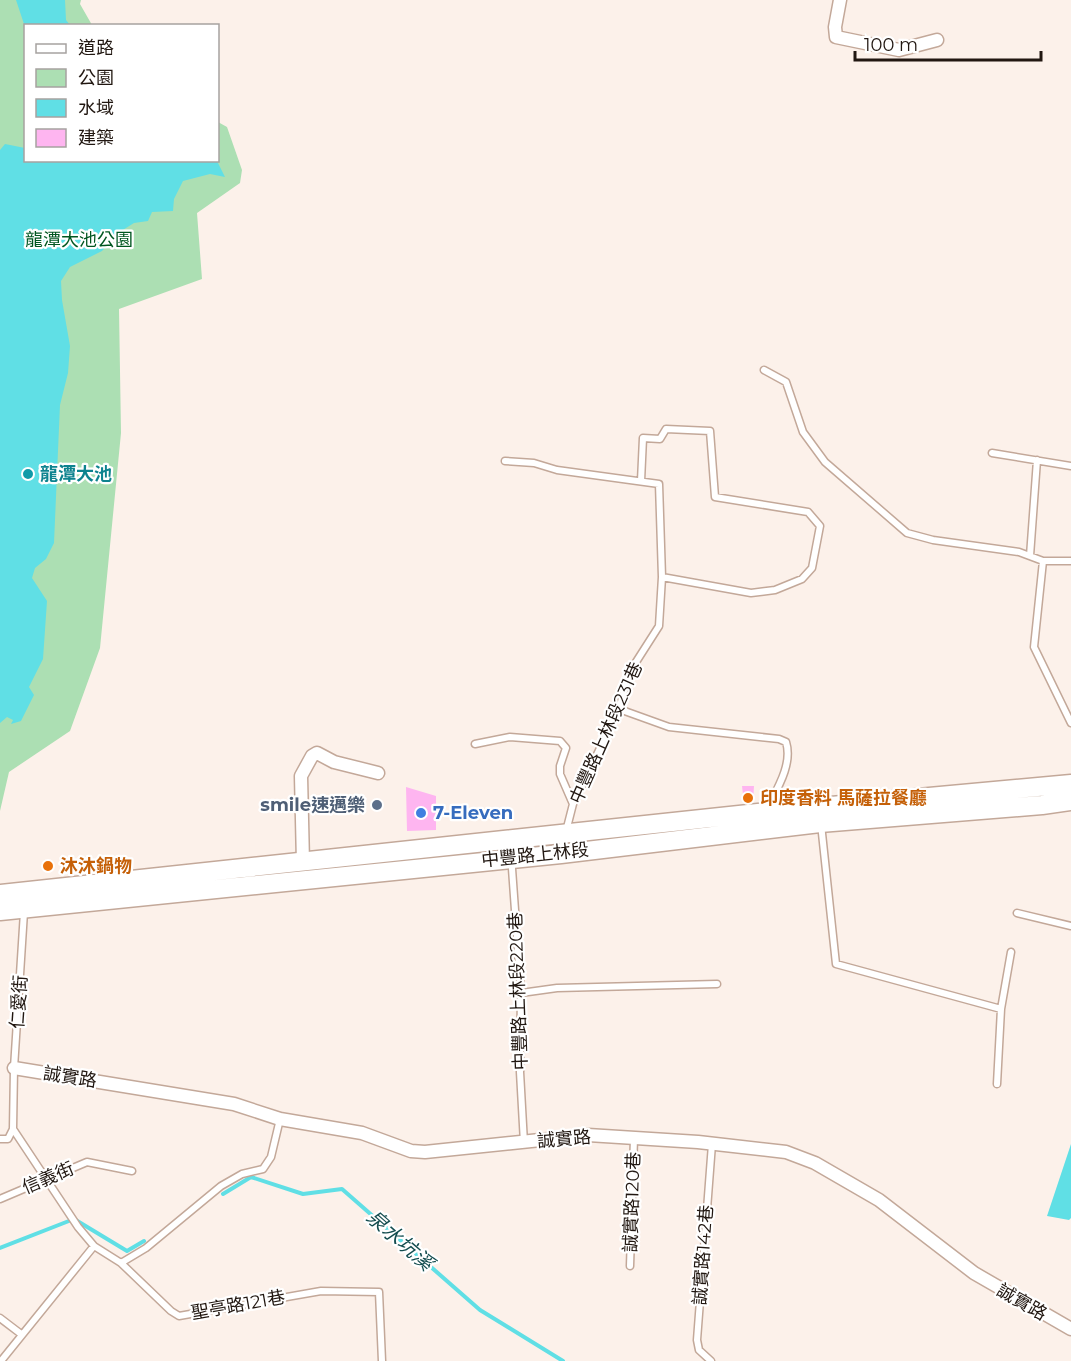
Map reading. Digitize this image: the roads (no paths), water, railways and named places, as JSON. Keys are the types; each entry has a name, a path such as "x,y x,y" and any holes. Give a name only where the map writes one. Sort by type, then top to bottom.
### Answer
{"main road":[{"name":"中豐路上林段","path":"0,894 26,900 511,849 565,834 766,812 1071,784"},
{"name":"中豐路上林段","path":"0,911 26,900 303,863 511,849 561,854 820,823 1071,801"}],"street":[{"path":"840,0 836,37 898,50 937,40"},
{"path":"303,863 301,776 312,756 317,753 334,762 378,773"},
{"name":"誠實路","path":"15,1068 234,1104 280,1119 362,1133 411,1151 425,1152 588,1135 786,1152 815,1163 879,1200 974,1273 1071,1329"}],"lane":[{"path":"764,370 786,382 803,432 825,462 907,533 933,540 1019,552 1043,561 1071,559"},
{"path":"505,461 641,480 643,438 660,439 666,429 710,431 715,497 808,512 820,526 812,568 802,579 775,590 751,593 662,577"},
{"path":"992,453 1071,466"},
{"path":"1030,556 1037,460"},
{"name":"中豐路上林段231巷","path":"561,854 573,804 619,709 629,673 659,626 662,577 659,484 641,480"},
{"path":"1043,561 1034,647 1071,723"},
{"path":"619,709 669,726 779,739 786,742 789,750 784,774 766,812"},
{"path":"475,744 510,737 560,741 566,748 560,774 573,804"},
{"path":"820,823 836,964 1001,1009"},
{"name":"中豐路上林段220巷","path":"511,849 521,993 520,1072 524,1143"},
{"name":"仁愛街","path":"13,1129 26,900"},
{"path":"1017,913 1071,926"},
{"path":"997,1084 1001,1009 1011,952"},
{"path":"521,993 557,988 717,984"},
{"path":"121,1263 146,1248 221,1186 242,1174 263,1169 272,1157 280,1119"},
{"path":"0,1139 8,1139 13,1129"},
{"name":"聖亭路121巷","path":"13,1129 78,1227 94,1246 121,1263 171,1311 179,1316 321,1291 379,1292 382,1361"},
{"name":"誠實路120巷","path":"630,1266 634,1138"},
{"name":"誠實路142巷","path":"711,1361 699,1350 697,1340 712,1144"},
{"name":"信義街","path":"0,1199 87,1162 132,1172"},
{"path":"1,1361 94,1246"},
{"path":"0,1318 21,1334"}],"water":[{"path":"16,0 65,0 66,20 69,24 24,24"},
{"name":"龍潭大池","path":"5,144 24,148 24,162 218,162 225,177 210,174 183,181 174,199 173,211 152,212 148,221 134,223 118,233 102,251 70,267 61,281 70,346 68,373 60,405 54,543 46,559 35,568 32,578 47,601 43,659 29,687 34,695 21,721 11,724 13,720 7,717 0,723 0,150"},
{"path":"1071,1144 1071,1218 1069,1220 1047,1216"}],"waterway":[{"name":"泉水坑溪","path":"223,1194 251,1177 303,1194 342,1189 480,1310 563,1361"},
{"name":"泉水坑溪","path":"0,1248 74,1219 127,1251 144,1241"}],"place":[{"name":"龍潭大池","path":"28,474"},
{"name":"印度香料 馬薩拉餐廳","path":"748,798"},
{"name":"smile速邁樂","path":"377,805"},
{"name":"7-Eleven","path":"421,813"},
{"name":"沐沐鍋物","path":"48,866"}],"park label":[{"name":"龍潭大池公園","path":"79,240"}]}
